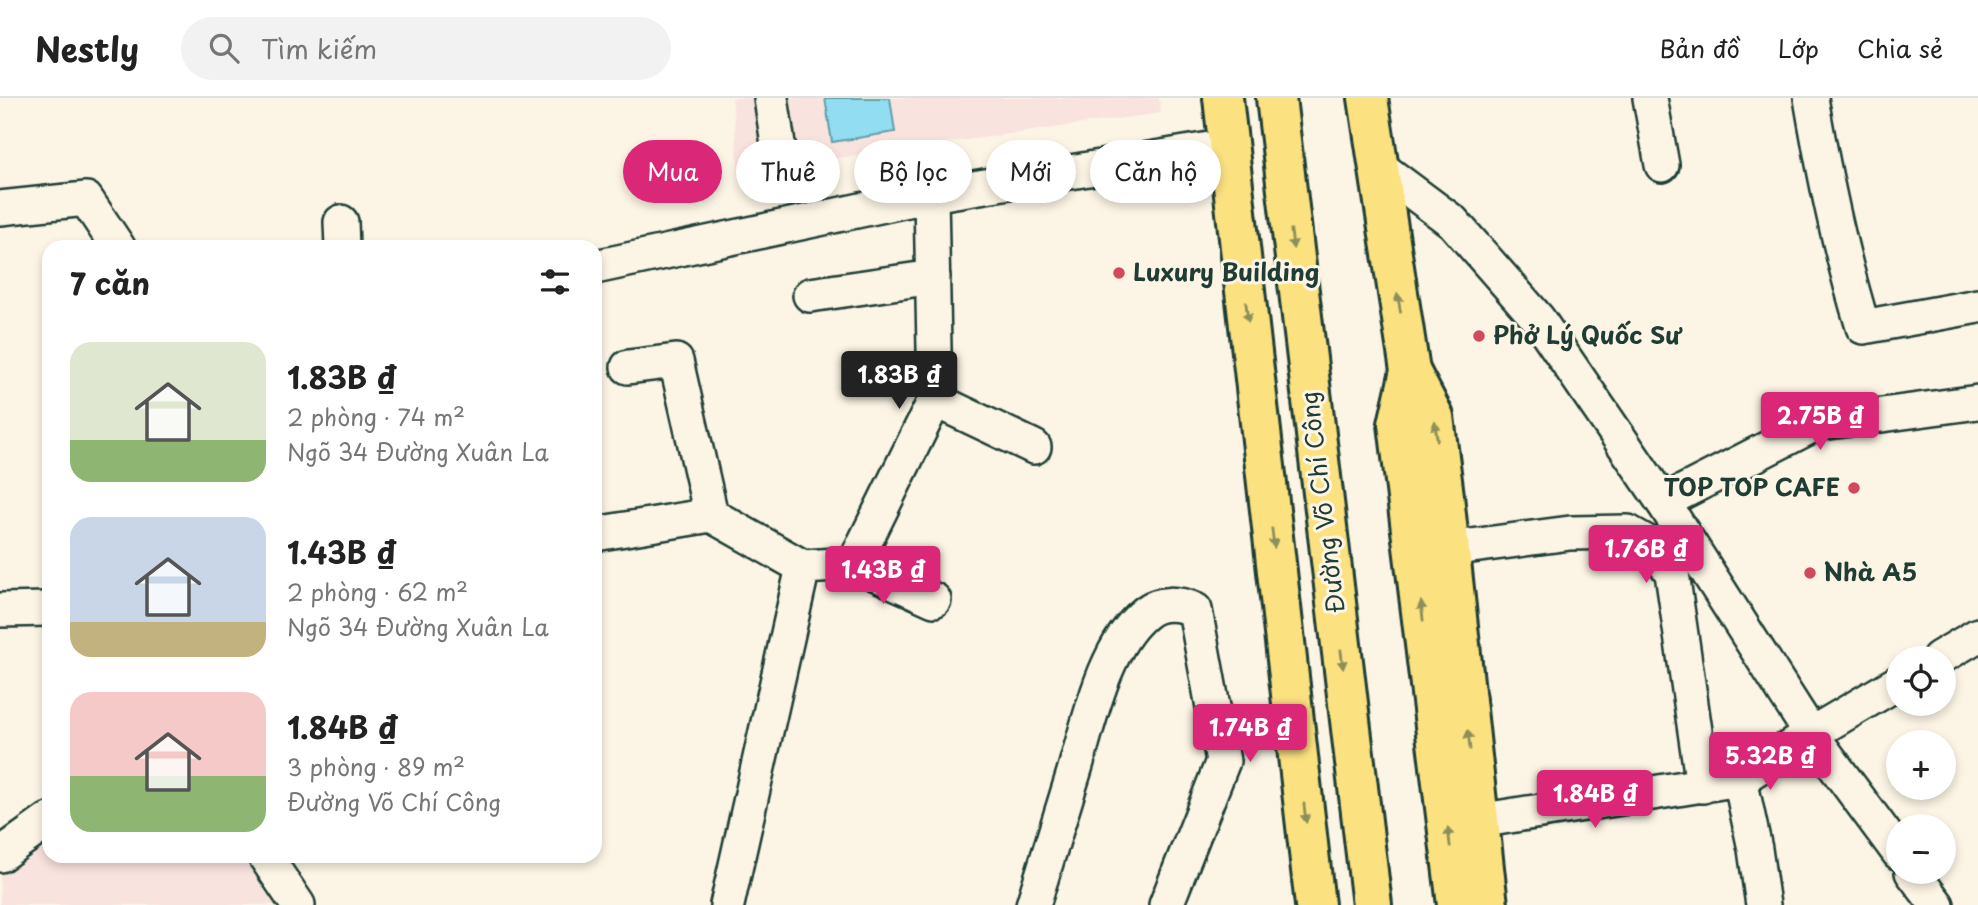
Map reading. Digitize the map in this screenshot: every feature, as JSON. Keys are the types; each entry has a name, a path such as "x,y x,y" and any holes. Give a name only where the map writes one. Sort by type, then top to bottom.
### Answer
{"main road":[{"path":"1223,98 1315,905"},
{"name":"Đường Võ Chí Công","path":"1276,98 1372,905"},
{"path":"1368,98 1410,371 1434,417 1488,905"},
{"path":"1410,371 1398,424 1457,905"}],"street":[{"path":"771,98 777,140"},
{"path":"1650,98 1662,165"},
{"path":"1811,98 1848,278 1863,327 1978,306"},
{"path":"972,188 1228,146"},
{"path":"1378,166 1453,222 1538,319 1663,502 1811,734 1886,835"},
{"path":"0,208 86,200 113,240"},
{"path":"602,266 894,203"},
{"path":"854,564 935,400 931,203"},
{"path":"810,295 933,277"},
{"path":"628,367 676,360 711,515"},
{"path":"935,400 1034,447"},
{"path":"1663,502 1815,424 1978,402"},
{"path":"602,533 711,515 803,567 854,564 933,600"},
{"path":"1449,549 1570,533 1628,532 1653,546 1672,573 1703,786"},
{"path":"727,905 803,567"},
{"path":"1033,905 1099,689 1119,645 1131,626 1148,610 1169,604 1183,604 1195,610 1223,761 1166,905"},
{"path":"0,610 42,609"},
{"path":"1956,648 1978,635"},
{"path":"1478,821 1740,779 1886,690"},
{"path":"1740,779 1755,849 1763,905"},
{"path":"0,855 42,825"},
{"path":"270,863 298,905"},
{"path":"1921,884 1937,905"}],"shaded area":[{"path":"732,98 1159,98 1161,113 968,140 854,140 854,156 840,158 840,140 736,140"},
{"path":"42,838 42,863 251,863 280,905 0,905 0,867"}],"water":[{"path":"825,98 890,98 895,132 832,140"}],"place":[{"name":"Luxury Building","path":"1119,273"},
{"name":"Phở Lý Quốc Sư","path":"1479,336"},
{"name":"TOP TOP CAFE","path":"1854,488"},
{"name":"Nhà A5","path":"1810,573"}]}
